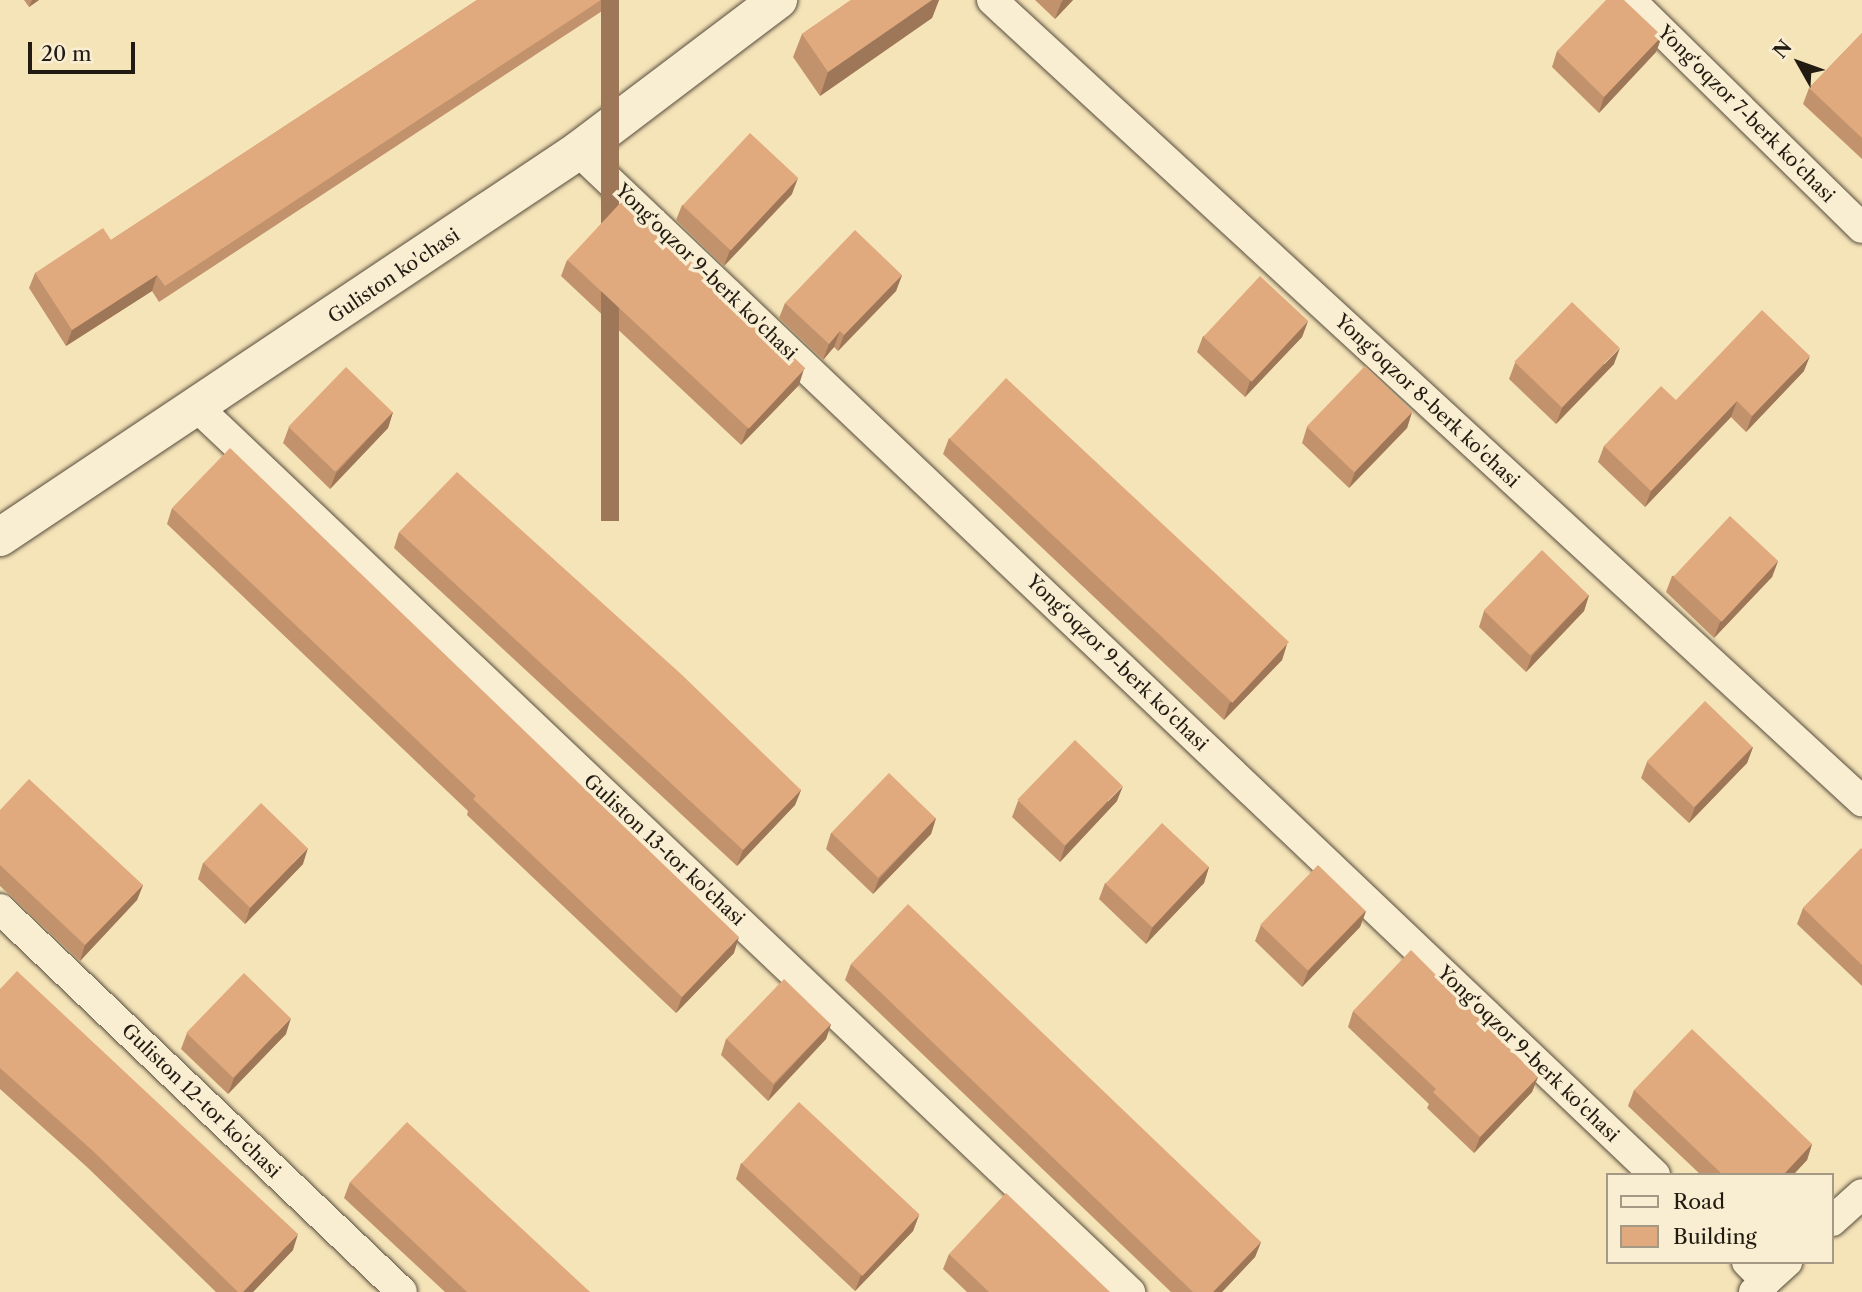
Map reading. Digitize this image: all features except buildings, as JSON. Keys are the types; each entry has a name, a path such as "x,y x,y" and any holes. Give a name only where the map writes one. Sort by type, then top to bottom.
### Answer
{"main road":[{"name":"Guliston ko'chasi","path":"0,537 198,408 578,151 778,0"}],"street":[{"name":"Yong‘oqzor 8-berk ko'chasi","path":"992,0 1862,801"},
{"name":"Yong‘oqzor 7-berk ko'chasi","path":"1630,0 1862,228"},
{"name":"Yong‘oqzor 9-berk ko'chasi","path":"578,151 1653,1173"},
{"name":"Guliston 13-tor ko'chasi","path":"198,408 1130,1292"},
{"name":"Guliston 12-tor ko'chasi","path":"0,909 402,1292"},
{"path":"1834,1219 1862,1194"}]}
